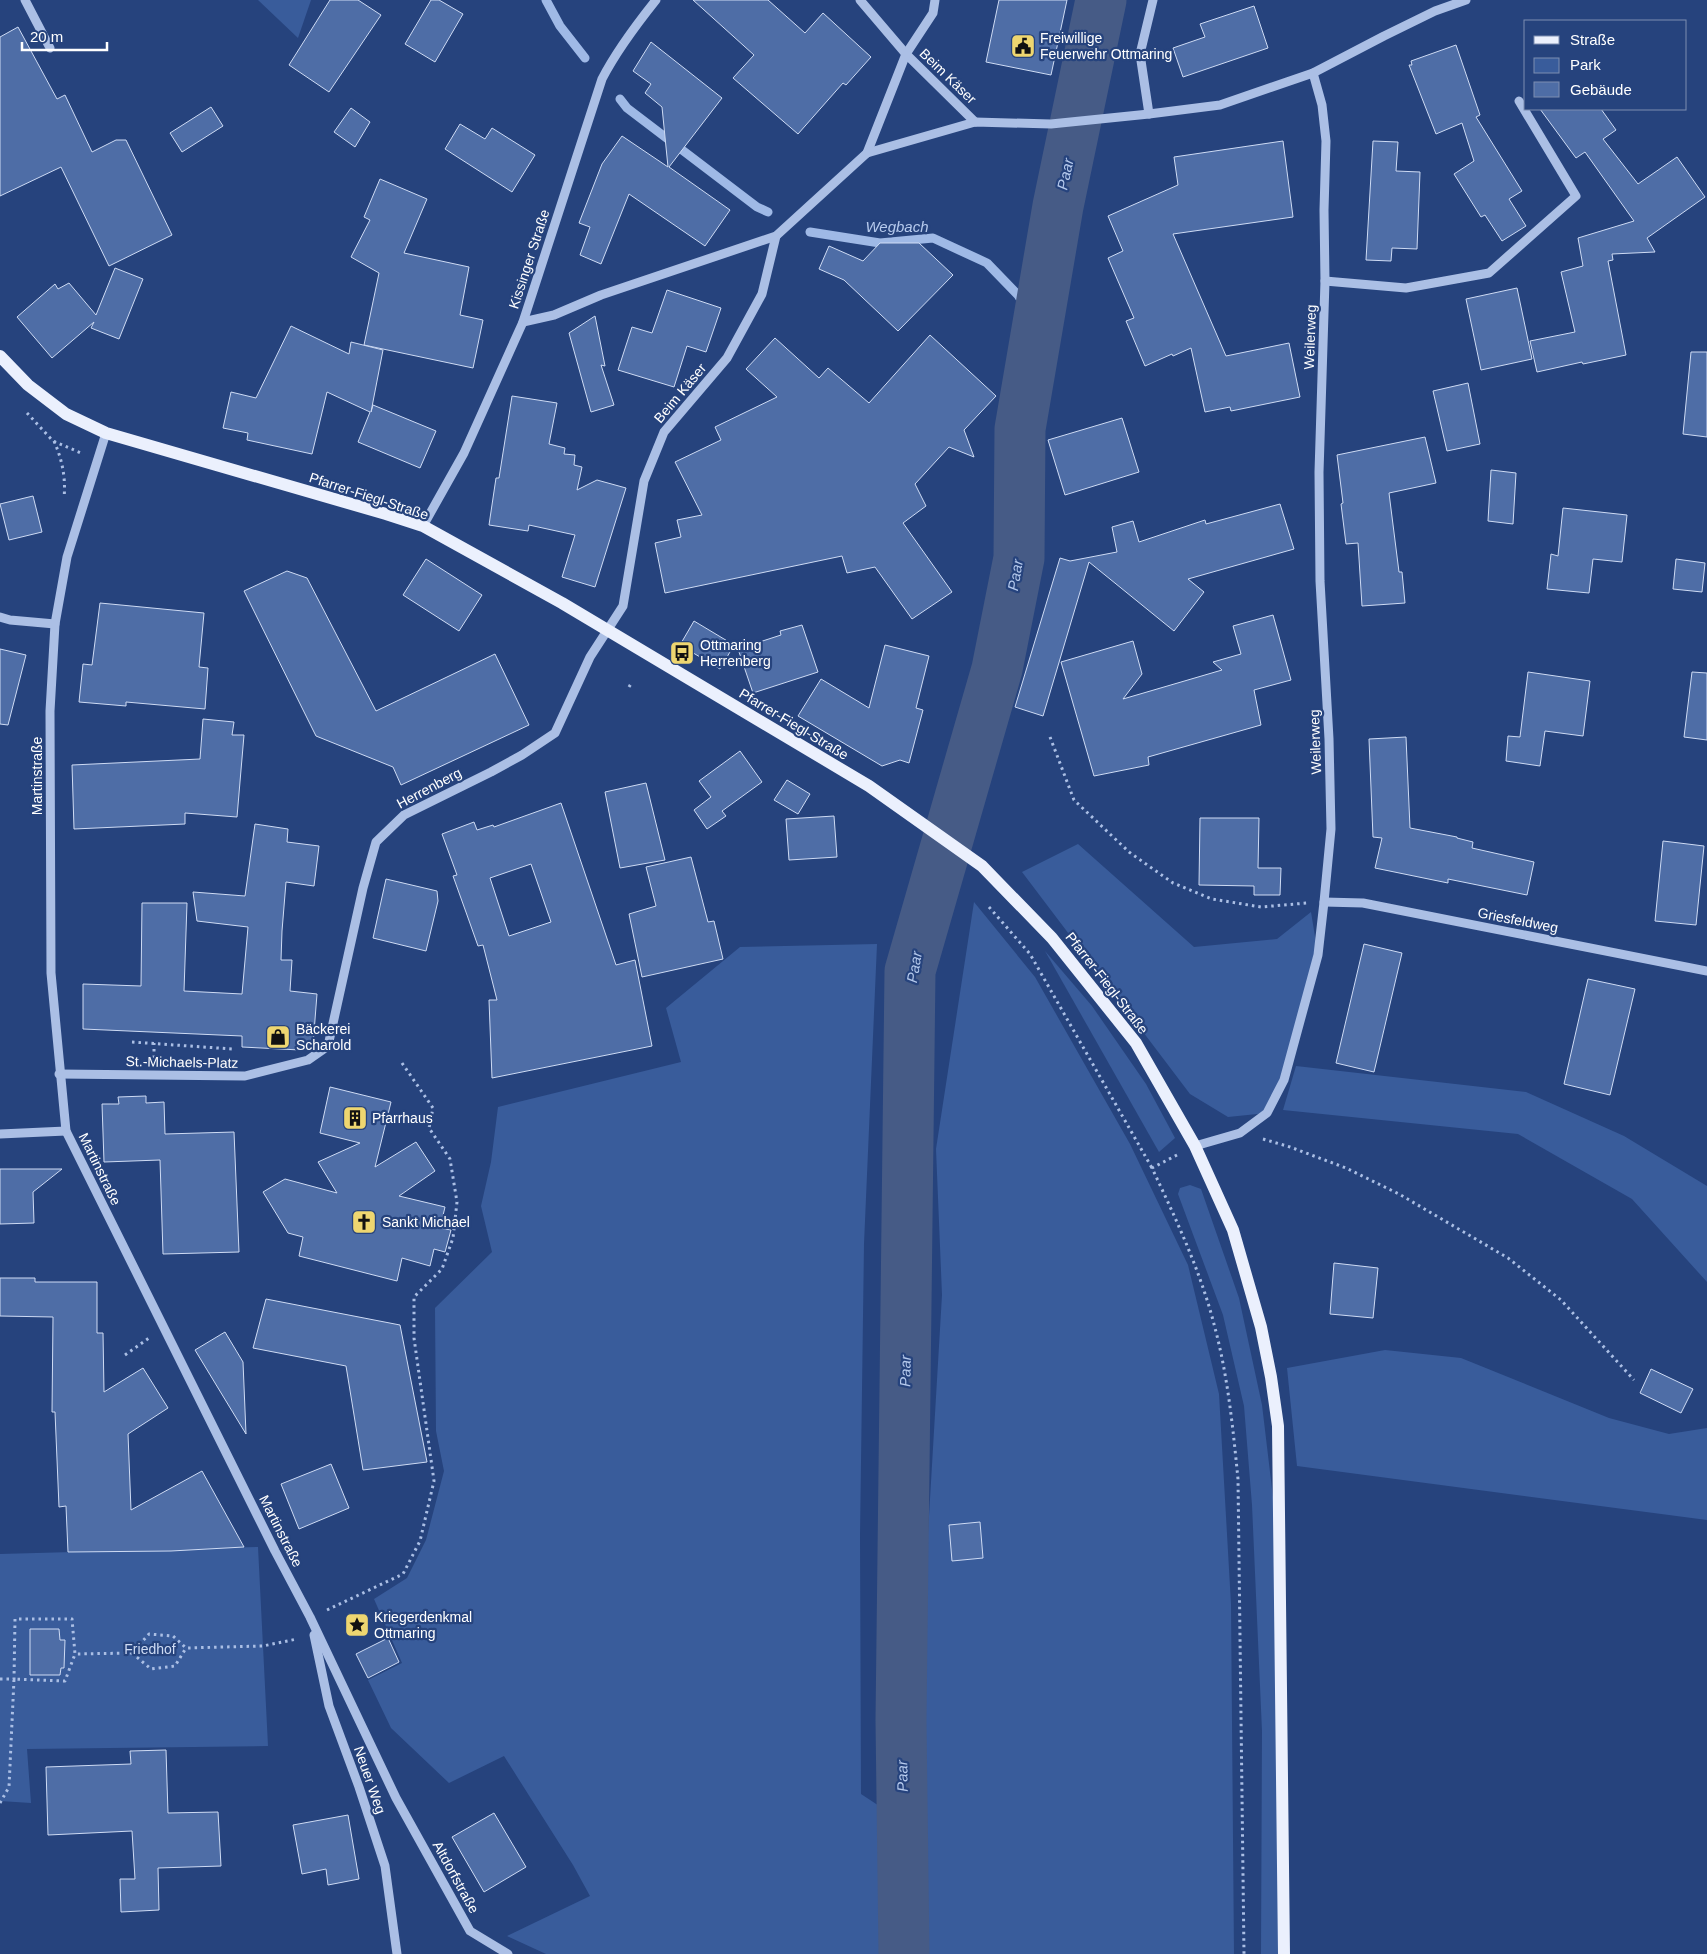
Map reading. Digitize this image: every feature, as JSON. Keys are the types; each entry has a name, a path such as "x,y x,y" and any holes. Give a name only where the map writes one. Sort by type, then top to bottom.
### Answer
{"main road":[{"name":"Pfarrer-Fiegl-Straße","path":"0,356 28,385 66,414 106,433 423,526 562,603 869,786 982,866 1052,938 1136,1043 1195,1146 1233,1230 1261,1327 1278,1426 1284,1954"}],"street":[{"path":"25,0 50,48"},
{"name":"Kissinger Straße","path":"423,526 464,453 523,322 602,79 628,35 656,0"},
{"name":"Beim Käser","path":"860,0 906,54 976,122 867,153"},
{"path":"906,54 933,13 935,0"},
{"path":"1149,114 1140,54 1153,0"},
{"path":"976,122 1051,124 1220,105 1313,73 1436,11 1466,0"},
{"name":"Beim Käser","path":"523,322 554,315 600,295 776,236 867,153 906,54"},
{"name":"Weilerweg","path":"1195,1146 1240,1133 1267,1113 1284,1080 1318,955 1324,902 1331,829 1329,739 1320,572 1326,141 1322,104 1313,73"},
{"path":"1519,100 1524,108"},
{"path":"1325,281 1406,288 1489,273 1576,196 1525,110"},
{"name":"Beim Käser","path":"608,631 623,606 644,481 664,432 727,358 762,294 776,236"},
{"name":"Martinstraße","path":"106,433 67,557 55,624 50,711 51,973 59,1074 66,1131 310,1617 396,1798"},
{"path":"0,617 10,620 55,624"},
{"name":"Herrenberg","path":"328,1046 363,888 376,842 404,815 506,763 555,733 590,656 608,631"},
{"name":"Griesfeldweg","path":"1324,902 1363,903 1707,971"},
{"name":"St.-Michaels-Platz","path":"59,1074 245,1076 308,1060 328,1046"},
{"path":"0,1134 66,1131"},
{"name":"Neuer Weg","path":"310,1617 329,1706 359,1787 385,1866 397,1954"},
{"name":"Altdorfstraße","path":"396,1798 470,1931 508,1954"}],"path":[{"path":"53,441 60,455 64,473 63,501"},
{"path":"629,687 632,682"},
{"path":"1050,737 1074,800 1129,852 1172,883 1212,899 1262,907 1324,902"},
{"path":"988,905 1030,954 1152,1168 1186,1240 1215,1327 1232,1416 1238,1479 1244,1954"},
{"path":"132,1042 232,1049"},
{"path":"154,1044 155,1051"},
{"path":"310,1617 403,1574 420,1541 434,1481 414,1338 414,1297 442,1269 453,1238 457,1202 450,1159 430,1128 433,1108 402,1063"},
{"path":"1240,1133 1290,1147 1346,1168 1399,1194 1508,1258 1561,1300 1634,1380"},
{"path":"1152,1168 1195,1146"},
{"path":"125,1354 164,1328"},
{"path":"0,1679 14,1679 65,1681 75,1654 72,1619 15,1619 14,1679 9,1787 0,1803"},
{"path":"132,1653 149,1634 173,1636 186,1648 263,1646 314,1636"},
{"path":"75,1654 132,1653 152,1669 174,1666 186,1648"}],"green space":[{"path":"258,0 311,0 298,38"},
{"path":"1078,844 1194,947 1277,939 1311,912 1318,955 1284,1080 1267,1113 1228,1117 1190,1094 1022,872"},
{"path":"974,902 1035,977 1130,1144 1188,1265 1219,1394 1231,1604 1234,1954 919,1954 925,1790 920,1723 925,1584 942,1295 936,1149"},
{"path":"877,944 864,1244 860,1536 861,1794 902,1821 904,1954 546,1954 507,1936 590,1896 573,1865 504,1756 449,1783 391,1728 368,1680 402,1663 374,1599 407,1578 426,1540 444,1471 436,1431 435,1308 492,1252 481,1206 491,1162 498,1107 681,1062 666,1008 740,947"},
{"path":"1045,951 1092,1006 1146,1084 1175,1138 1159,1152"},
{"path":"1296,1066 1526,1092 1624,1136 1707,1186 1707,1282 1632,1199 1518,1134 1283,1110"},
{"path":"1190,1185 1201,1189 1239,1298 1262,1405 1275,1514 1280,1954 1261,1954 1262,1731 1252,1505 1244,1406 1223,1315 1178,1194 1180,1188"},
{"path":"1385,1350 1461,1358 1609,1418 1669,1434 1707,1428 1707,1520 1297,1466 1287,1368"},
{"name":"Friedhof","path":"258,1547 268,1746 27,1749 31,1803 0,1801 0,1554"}],"building":[{"path":"330,0 358,0 381,15 329,92 289,65"},
{"path":"431,0 439,0 463,14 435,62 405,44"},
{"path":"693,0 768,0 805,33 823,13 871,57 846,85 843,83 798,134 733,78 754,55"},
{"name":"Freiwillige Feuerwehr Ottmaring","path":"999,0 1067,0 1051,75 986,62"},
{"path":"1254,6 1268,48 1183,77 1173,48 1205,37 1200,24"},
{"path":"18,27 57,99 65,95 92,152 116,140 126,140 172,235 109,266 61,167 0,196 0,37"},
{"path":"651,42 722,98 669,167 730,210 705,246 629,194 601,264 580,255 590,227 579,223 602,164 622,136 668,167 662,107 645,93 651,84 633,71"},
{"path":"1456,45 1480,115 1476,117 1522,191 1509,199 1526,226 1502,241 1485,215 1481,217 1454,174 1474,161 1462,123 1436,134 1409,65 1412,65 1411,61"},
{"path":"211,107 223,126 182,152 170,133"},
{"path":"351,108 370,122 355,147 334,132"},
{"path":"1541,110 1602,110 1616,130 1603,139 1638,184 1677,157 1705,197 1647,238 1655,252 1612,254 1613,260 1608,261 1626,355 1537,372 1530,341 1575,332 1561,272 1583,266 1578,238 1634,221 1585,152 1576,158"},
{"path":"460,124 485,139 492,128 535,155 512,192 445,149"},
{"path":"1283,141 1293,217 1173,234 1226,356 1289,343 1300,397 1231,411 1230,407 1205,412 1191,348 1145,366 1126,321 1134,318 1108,258 1123,251 1108,216 1178,185 1174,157"},
{"path":"1373,141 1398,142 1396,171 1420,172 1417,249 1392,248 1391,261 1366,260"},
{"path":"380,179 427,199 404,253 469,267 460,315 483,320 473,368 364,345 379,273 351,257 370,220 364,217"},
{"path":"880,243 919,243 953,275 898,331 844,280 819,269 829,246 863,261"},
{"path":"115,268 143,279 119,339 91,328 94,322 52,358 17,317 55,284 58,289 69,283 96,315"},
{"path":"1517,288 1532,359 1481,370 1466,299"},
{"path":"667,290 721,308 706,352 687,346 674,387 618,370 632,327 652,333"},
{"path":"595,316 605,366 601,365 614,405 591,412 569,333"},
{"path":"291,326 349,354 351,342 383,350 371,412 373,405 436,431 420,468 358,442 370,412 327,392 312,454 247,440 248,433 223,428 231,392 256,398"},
{"path":"930,335 996,396 964,430 974,457 949,447 915,484 926,506 903,523 952,592 912,619 875,567 847,573 842,556 665,593 655,543 681,537 677,520 702,515 675,462 721,440 715,427 777,397 746,369 775,338 819,378 828,368 869,403"},
{"path":"1691,352 1707,352 1707,437 1683,434"},
{"path":"1468,383 1480,444 1447,451 1433,391"},
{"path":"512,396 557,403 549,444 565,448 564,454 575,455 574,465 582,467 577,490 597,480 626,488 595,587 562,577 575,535 529,525 528,531 489,525 496,478 499,478"},
{"path":"1122,418 1139,472 1065,495 1048,440"},
{"path":"1425,437 1436,483 1389,493 1405,603 1362,606 1358,543 1346,544 1337,455"},
{"path":"1491,470 1516,473 1513,524 1488,521"},
{"path":"33,496 42,532 9,540 0,504"},
{"path":"1280,504 1294,549 1188,579 1204,592 1174,631 1089,562 1043,716 1015,707 1060,558 1070,561 1117,552 1112,527 1133,521 1139,542 1205,520 1206,524"},
{"path":"1563,508 1627,515 1622,562 1593,559 1589,593 1547,589 1551,554 1558,556"},
{"path":"426,559 482,595 459,631 403,595"},
{"path":"1676,559 1705,563 1702,592 1673,589"},
{"path":"287,571 307,578 376,711 495,654 529,725 401,785 393,767 316,736 244,591"},
{"path":"100,603 204,613 199,667 208,668 205,709 126,702 126,706 79,702 83,664 92,665"},
{"path":"1273,615 1291,680 1254,690 1261,725 1148,757 1149,765 1094,776 1061,662 1133,641 1142,674 1123,699 1222,670 1213,662 1241,654 1233,626"},
{"path":"694,621 734,645 720,669 680,645"},
{"path":"802,625 818,672 753,693 738,649 781,635 780,631"},
{"path":"885,645 929,656 916,708 923,710 909,763 900,760 882,766 798,716 821,679 869,708"},
{"path":"0,649 26,655 8,725 0,724"},
{"path":"1528,672 1590,681 1583,736 1545,731 1540,766 1506,761 1508,736 1520,737"},
{"path":"1692,672 1707,673 1707,740 1684,737"},
{"path":"203,719 234,722 232,735 244,735 237,817 185,813 185,824 74,829 72,765 200,759"},
{"path":"1406,737 1410,828 1457,837 1473,842 1472,848 1534,862 1527,895 1448,879 1448,883 1375,868 1382,838 1373,837 1369,739"},
{"path":"740,751 762,782 722,811 726,816 707,829 694,810 711,797 699,781"},
{"path":"787,780 810,794 798,814 774,800"},
{"path":"646,783 665,860 620,868 605,792"},
{"path":"561,803 616,965 635,960 652,1046 492,1078 489,1000 497,1000 483,945 478,946 453,876 457,875 442,834 474,822 477,830 493,825 494,827","holes":["531,864 551,922 509,936 490,878"]},
{"path":"834,816 837,857 789,860 786,819"},
{"path":"1200,818 1259,818 1258,868 1281,868 1280,895 1254,895 1254,886 1199,885"},
{"path":"255,824 288,829 287,842 319,846 314,886 286,882 281,960 292,960 290,991 317,994 313,1045 300,1050 242,1047 242,1036 83,1029 83,984 141,986 142,903 187,903 184,991 242,994 248,927 197,921 193,892 245,896"},
{"path":"1663,841 1704,846 1696,925 1655,921"},
{"path":"691,857 708,922 714,921 723,959 642,977 629,914 656,906 646,867"},
{"path":"386,879 437,891 438,901 426,951 373,938"},
{"path":"1364,944 1402,953 1374,1072 1336,1063"},
{"path":"1588,979 1635,989 1610,1095 1564,1084"},
{"path":"330,1087 391,1102 375,1167 416,1142 435,1171 399,1196 445,1207 440,1228 451,1230 445,1252 434,1249 430,1266 402,1258 397,1281 299,1256 303,1237 288,1233 263,1192 285,1179 337,1193 318,1162 360,1143 320,1133"},
{"path":"146,1096 146,1103 164,1102 165,1134 234,1132 239,1252 163,1254 160,1160 104,1162 102,1104 119,1104 118,1097"},
{"path":"0,1169 62,1169 33,1192 34,1223 0,1224"},
{"path":"1334,1263 1378,1268 1373,1318 1330,1314"},
{"path":"0,1278 35,1278 35,1282 97,1282 97,1333 103,1333 104,1392 143,1368 168,1408 128,1434 131,1510 202,1471 244,1547 171,1551 68,1552 66,1506 59,1507 55,1412 52,1412 53,1317 0,1316"},
{"path":"266,1299 400,1325 427,1462 363,1470 346,1366 253,1348"},
{"path":"225,1332 243,1362 246,1434 195,1350"},
{"path":"1651,1369 1693,1389 1681,1413 1640,1393"},
{"path":"331,1464 349,1508 299,1529 281,1484"},
{"path":"980,1522 983,1558 952,1561 949,1525"},
{"path":"30,1629 59,1629 60,1640 65,1640 64,1668 61,1668 60,1675 30,1675"},
{"path":"388,1638 399,1662 368,1678 356,1654"},
{"path":"166,1750 168,1813 218,1812 221,1866 158,1868 159,1910 121,1912 120,1879 135,1879 132,1831 48,1835 46,1767 131,1764 130,1751"},
{"path":"494,1813 526,1867 484,1892 452,1837"},
{"path":"348,1815 359,1879 328,1885 326,1869 302,1874 293,1825"}],"waterway":[{"name":"Wegbach","path":"546,0 560,26 585,58"},
{"name":"Paar","path":"904,1954 901,1720 910,971 997,669 1019,558 1020,429 1058,206 1101,0"},
{"name":"Wegbach","path":"620,99 627,108 757,207 768,212"},
{"name":"Wegbach","path":"810,232 880,243 933,238 987,263 1018,295 1037,327"}],"place":[{"name":"Freiwillige Feuerwehr Ottmaring","path":"1023,46"},
{"name":"Ottmaring Herrenberg","path":"682,653"},
{"name":"Bäckerei Scharold","path":"278,1037"},
{"name":"Pfarrhaus","path":"355,1118"},
{"name":"Sankt Michael","path":"364,1222"},
{"name":"Kriegerdenkmal Ottmaring","path":"357,1625"}]}
